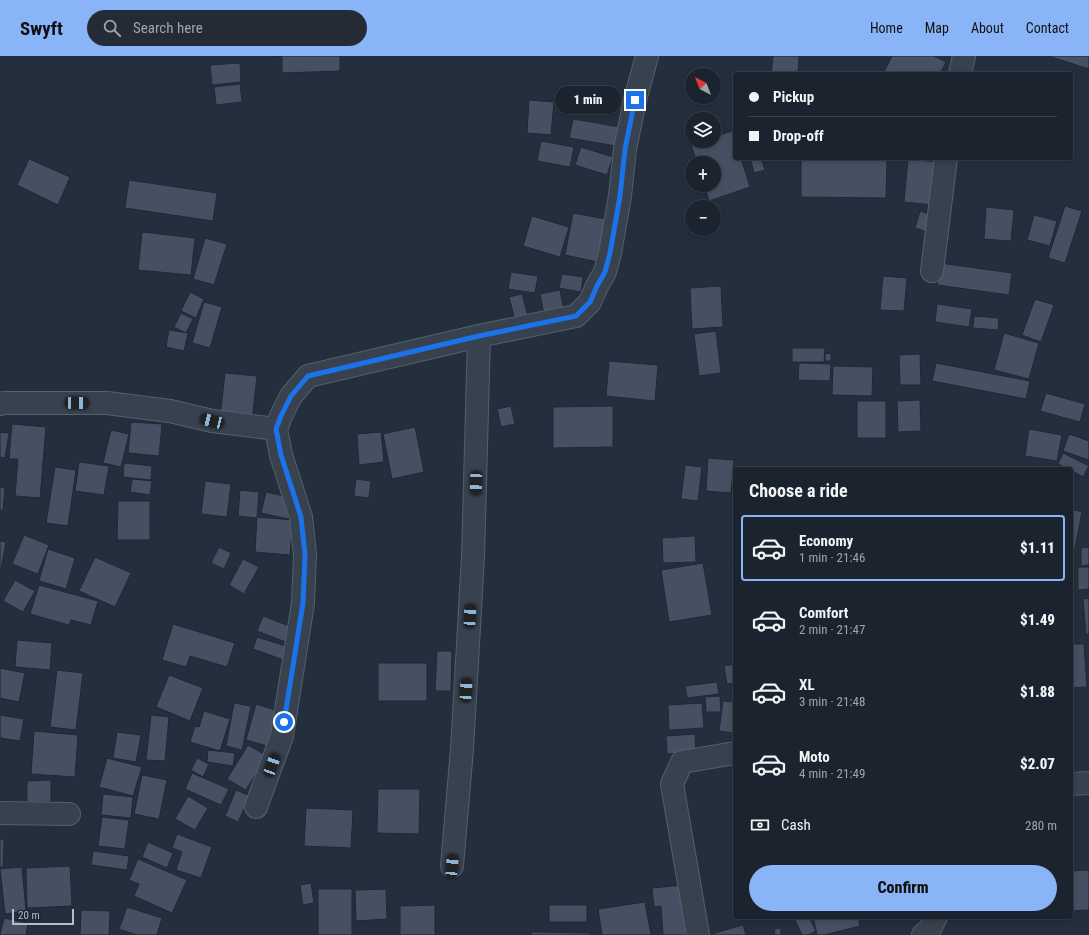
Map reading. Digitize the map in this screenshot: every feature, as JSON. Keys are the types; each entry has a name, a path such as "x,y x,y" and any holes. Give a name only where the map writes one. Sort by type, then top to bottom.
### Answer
{"street":[{"path":"256,807 282,736 303,603 305,555 301,517 281,455 276,429 291,396 308,376 479,336 576,316 590,302 605,272 610,253 620,196 625,149 635,100 647,56"},
{"path":"960,72 964,56"},
{"path":"932,271 946,160"},
{"path":"452,866 462,749 473,557 479,336"},
{"path":"0,404 107,403 170,411 212,421 276,429"},
{"path":"698,935 672,784 682,762 733,753"},
{"path":"1073,784 1089,784"},
{"path":"0,813 70,814"},
{"path":"923,935 930,929 935,919"}],"building":[{"path":"282,56 340,56 340,71 282,73"},
{"path":"773,56 799,56 798,72 771,72"},
{"path":"892,56 934,56 946,62 941,72 884,72"},
{"path":"1048,56 1089,56 1089,69"},
{"path":"240,63 241,82 212,85 210,65"},
{"path":"240,84 242,102 216,105 214,87"},
{"path":"529,100 554,102 551,135 527,133"},
{"path":"573,119 620,127 616,146 569,138"},
{"path":"733,131 733,160 742,160 750,187 709,200 706,192 721,192 721,156 695,156 692,148 721,148 721,135"},
{"path":"541,141 574,147 570,167 537,161"},
{"path":"581,147 613,157 607,175 575,165"},
{"path":"29,159 70,177 58,205 17,185"},
{"path":"751,160 762,160 765,170 754,173"},
{"path":"801,160 887,160 886,198 801,197"},
{"path":"908,160 938,162 933,205 904,202"},
{"path":"129,180 217,193 213,221 125,208"},
{"path":"1065,206 1082,211 1065,263 1048,258"},
{"path":"986,207 1014,210 1011,241 984,239"},
{"path":"920,211 932,215 928,232 915,228"},
{"path":"573,213 606,219 598,262 565,255"},
{"path":"1034,215 1057,221 1050,246 1027,240"},
{"path":"532,216 569,227 560,257 523,246"},
{"path":"142,232 195,238 191,275 138,270"},
{"path":"205,238 227,244 214,285 193,279"},
{"path":"940,263 1012,273 1009,295 937,285"},
{"path":"511,272 538,276 535,293 508,289"},
{"path":"562,274 583,277 581,292 559,288"},
{"path":"883,276 907,278 904,311 880,310"},
{"path":"721,286 723,327 692,329 690,288"},
{"path":"560,290 564,310 544,314 540,294"},
{"path":"190,292 204,299 196,318 181,311"},
{"path":"522,294 528,316 515,320 509,297"},
{"path":"1035,299 1054,305 1041,342 1022,335"},
{"path":"204,302 222,307 210,348 192,343"},
{"path":"937,304 972,309 969,327 935,322"},
{"path":"181,313 193,319 186,333 174,327"},
{"path":"974,316 999,318 998,330 973,328"},
{"path":"169,330 188,333 184,351 166,347"},
{"path":"716,331 721,373 699,376 694,334"},
{"path":"1004,333 1039,343 1029,379 994,370"},
{"path":"792,348 825,348 824,362 792,362"},
{"path":"831,353 831,361 825,361 825,354"},
{"path":"920,354 921,385 900,385 899,355"},
{"path":"609,361 658,365 655,401 606,396"},
{"path":"799,363 831,364 830,381 798,380"},
{"path":"936,363 1030,381 1026,399 932,381"},
{"path":"833,366 873,367 872,396 832,395"},
{"path":"225,373 257,376 252,421 220,417"},
{"path":"1046,393 1085,404 1080,422 1040,411"},
{"path":"920,400 921,431 898,432 897,401"},
{"path":"857,401 886,401 886,438 857,438"},
{"path":"511,406 515,424 501,427 497,409"},
{"path":"613,406 613,447 553,448 553,407"},
{"path":"131,422 162,424 159,456 128,453"},
{"path":"12,424 46,427 40,498 15,496 18,459 9,459"},
{"path":"415,427 424,472 392,479 383,434"},
{"path":"1029,429 1062,435 1057,461 1025,456"},
{"path":"111,430 129,434 121,467 103,463"},
{"path":"0,432 9,433 5,458 0,457"},
{"path":"381,432 384,462 359,465 357,434"},
{"path":"1069,434 1089,441 1089,460 1063,451"},
{"path":"1063,453 1089,466 1083,477 1073,471 1073,467 1064,467 1058,464"},
{"path":"708,458 734,460 731,493 706,491"},
{"path":"79,462 109,466 104,495 75,491"},
{"path":"124,463 152,466 151,480 123,477"},
{"path":"685,465 702,467 698,501 681,499"},
{"path":"55,467 76,470 68,526 46,523"},
{"path":"132,479 152,481 150,495 130,492"},
{"path":"356,479 371,481 369,498 354,496"},
{"path":"205,481 231,484 227,517 201,514"},
{"path":"0,487 5,488 3,511 0,510"},
{"path":"240,490 259,492 257,518 238,516"},
{"path":"266,492 293,498 288,519 261,513"},
{"path":"118,501 150,501 150,540 117,540"},
{"path":"1073,510 1082,512 1073,558"},
{"path":"257,517 293,520 290,555 255,552"},
{"path":"733,531 733,569 732,569"},
{"path":"24,535 49,545 38,574 12,564"},
{"path":"695,536 696,562 663,563 662,538"},
{"path":"0,541 6,542 0,576"},
{"path":"219,547 231,553 224,569 211,563"},
{"path":"1089,547 1089,565 1081,566 1081,548"},
{"path":"48,549 75,558 66,589 39,581"},
{"path":"95,557 131,573 115,607 79,591"},
{"path":"243,559 259,567 244,594 229,585"},
{"path":"703,563 712,615 669,622 661,570"},
{"path":"1078,567 1089,567 1089,589 1078,590"},
{"path":"15,580 35,591 23,612 3,601"},
{"path":"39,585 98,601 91,625 71,620 69,625 30,614"},
{"path":"1089,598 1089,634 1086,635 1083,599"},
{"path":"263,616 297,629 291,644 257,631"},
{"path":"173,624 235,643 227,667 190,656 186,667 162,660"},
{"path":"257,637 289,647 284,660 253,649"},
{"path":"17,640 52,643 50,670 15,667"},
{"path":"1073,644 1084,644 1087,687 1073,688"},
{"path":"437,651 452,651 451,691 435,691"},
{"path":"378,663 427,663 427,701 378,701"},
{"path":"733,664 733,683 727,684 724,666"},
{"path":"0,668 25,673 19,702 0,698"},
{"path":"57,670 83,673 76,730 50,727"},
{"path":"169,675 203,688 190,721 156,707"},
{"path":"717,682 719,694 687,698 685,686"},
{"path":"720,696 721,712 706,712 705,697"},
{"path":"723,701 733,702 733,733 719,731"},
{"path":"234,703 251,706 242,750 226,746"},
{"path":"702,703 704,728 669,730 668,705"},
{"path":"256,704 278,711 267,746 246,740"},
{"path":"204,711 230,719 220,751 190,742 195,726 199,727"},
{"path":"0,715 24,719 20,741 0,738"},
{"path":"151,715 169,717 165,761 146,760"},
{"path":"34,731 78,735 75,777 31,774"},
{"path":"117,732 141,735 136,762 113,758"},
{"path":"695,734 696,752 667,754 666,736"},
{"path":"248,745 267,756 246,790 227,779"},
{"path":"208,750 235,753 233,766 207,762"},
{"path":"107,758 142,767 133,796 99,787"},
{"path":"197,758 209,764 203,777 191,770"},
{"path":"192,773 229,789 221,805 185,789"},
{"path":"142,775 167,780 159,819 134,814"},
{"path":"51,780 51,802 27,802 27,781"},
{"path":"378,789 420,789 419,834 377,833"},
{"path":"236,790 250,796 238,822 225,816"},
{"path":"103,794 133,797 131,818 101,815"},
{"path":"188,796 208,808 195,830 175,819"},
{"path":"306,808 353,810 351,848 304,846"},
{"path":"102,817 129,820 125,849 98,846"},
{"path":"177,834 212,847 201,878 176,870 182,852 172,848"},
{"path":"0,839 4,839 3,867 0,867"},
{"path":"148,842 173,853 167,868 142,857"},
{"path":"93,851 129,856 127,870 91,865"},
{"path":"138,859 187,880 172,913 134,896 139,884 129,880"},
{"path":"70,866 72,906 27,908 26,868"},
{"path":"22,867 26,911 5,914 0,869"},
{"path":"1089,870 1089,910 1073,911 1073,871"},
{"path":"311,883 314,903 303,905 300,885"},
{"path":"683,885 686,935 663,935 661,906 654,907 652,888"},
{"path":"318,889 352,889 352,935 318,935"},
{"path":"386,889 387,919 356,921 355,890"},
{"path":"645,902 651,935 602,935 598,909"},
{"path":"435,905 435,935 400,935 400,906"},
{"path":"549,905 587,905 587,922 549,922"},
{"path":"127,907 162,918 157,935 137,935 119,929"},
{"path":"81,910 110,911 109,935 80,935"},
{"path":"4,918 28,923 26,935 0,935"},
{"path":"810,919 816,931 808,935 802,935 795,920"},
{"path":"813,919 858,919 860,926 824,935 817,935"},
{"path":"743,925 746,935 708,935"},
{"path":"781,928 781,935 775,935 774,929"},
{"path":"531,932 591,933 591,935 531,935"}],"route":[{"path":"284,722 303,603 305,555 301,517 281,455 276,429 291,396 308,376 336,371 479,336 576,316 590,302 605,272 610,253 620,196 625,149 635,100"}]}
